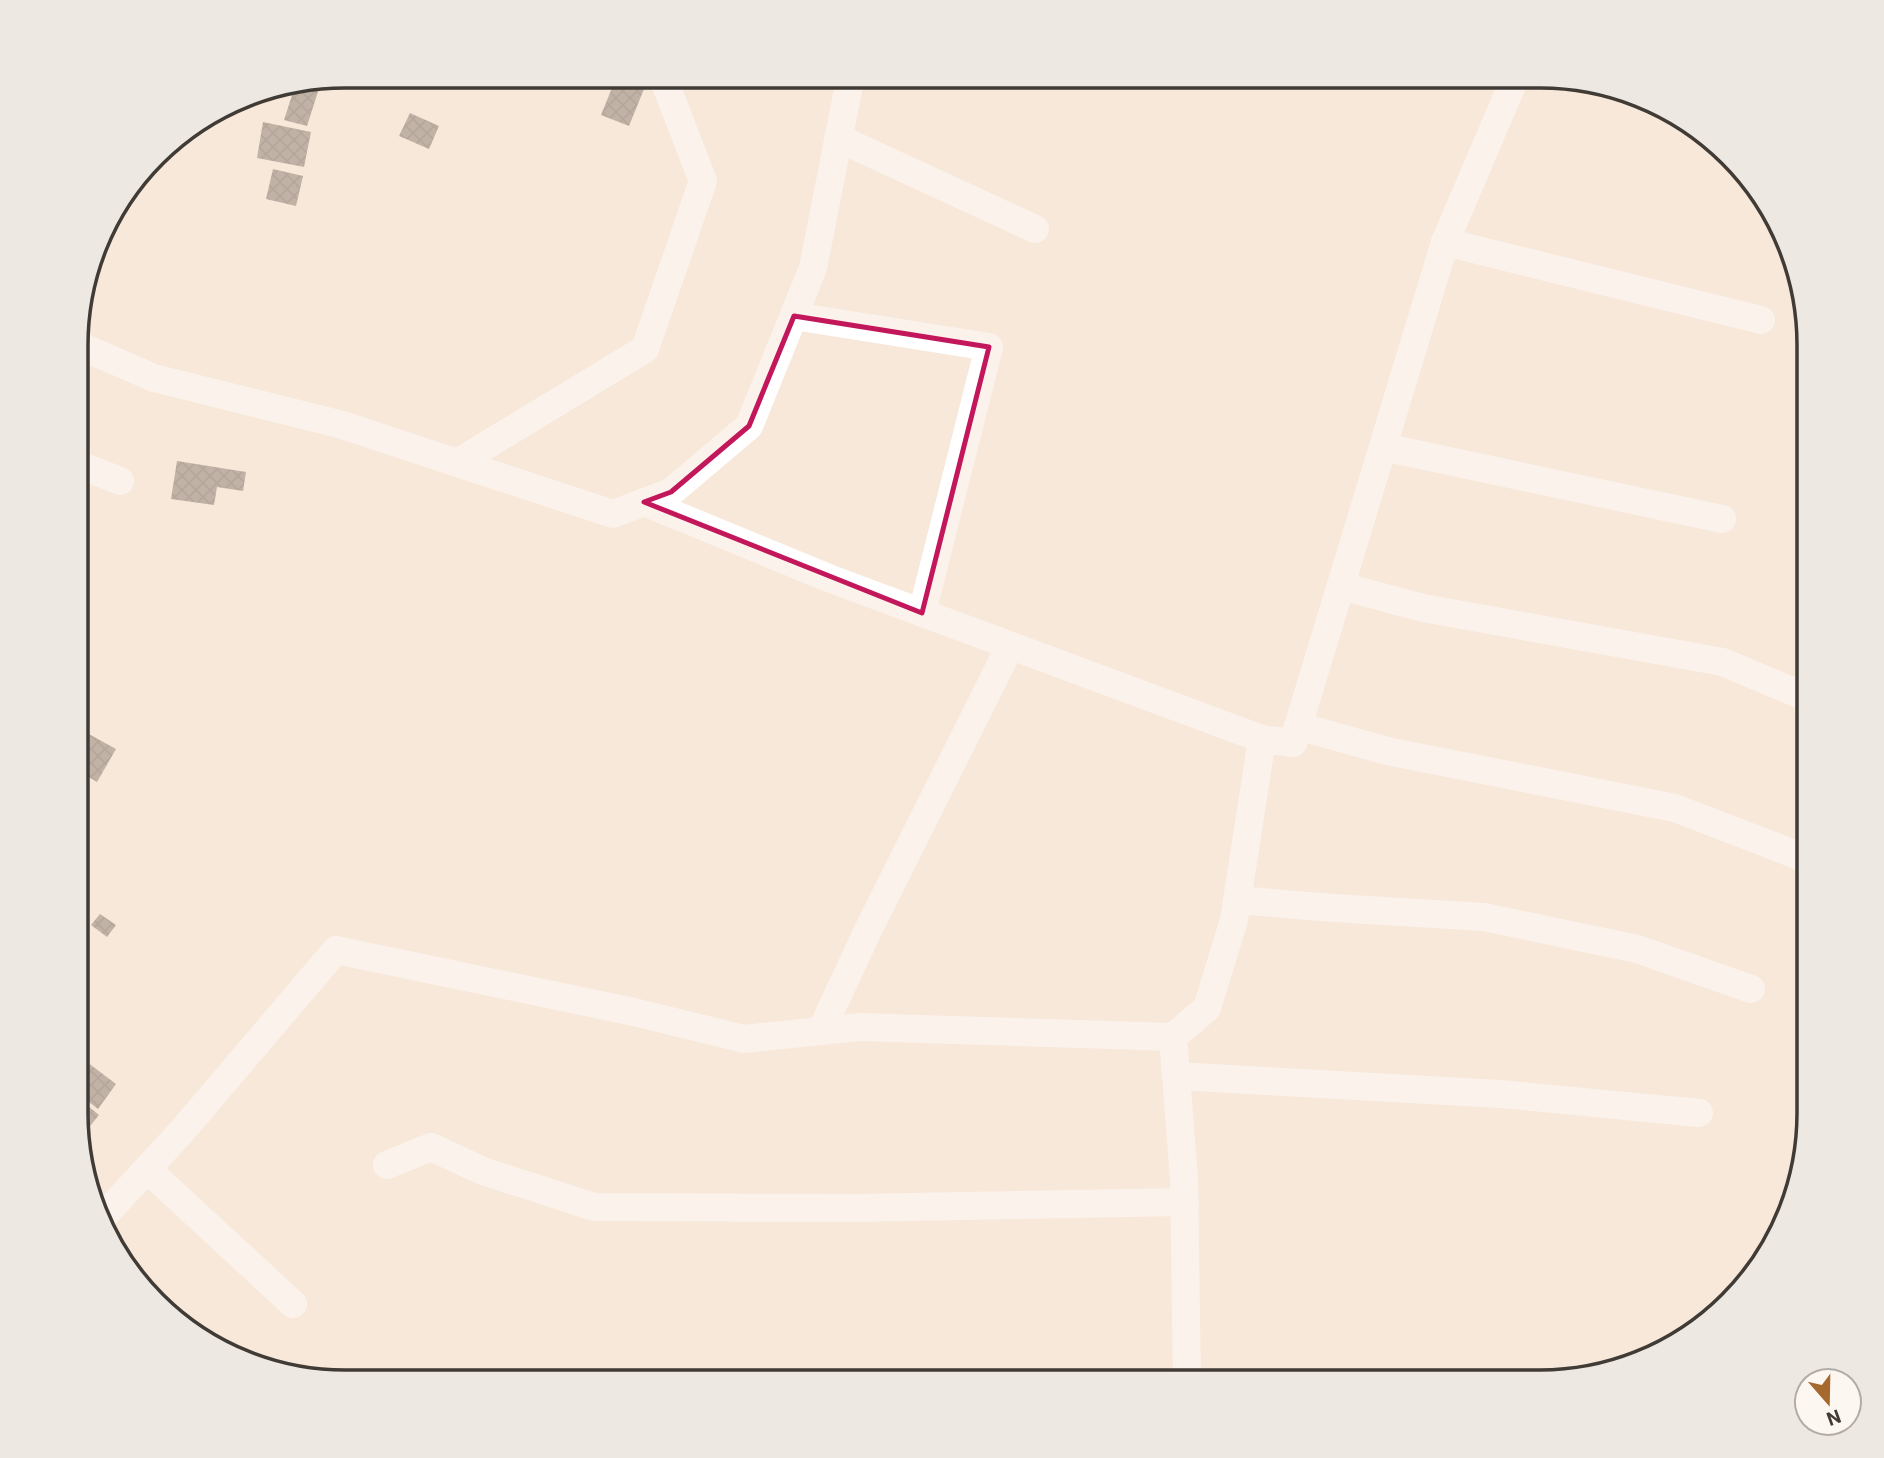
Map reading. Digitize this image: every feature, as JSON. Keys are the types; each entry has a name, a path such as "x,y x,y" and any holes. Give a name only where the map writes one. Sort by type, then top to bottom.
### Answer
{"street":[{"path":"457,463 645,349 703,181 667,88"},
{"path":"88,349 154,378 339,424 613,514 670,492 749,426 813,268 848,88"},
{"path":"645,502 831,579 1010,646 1262,739 1293,743 1445,242 1511,88"},
{"path":"838,138 1035,229"},
{"path":"1445,242 1761,320"},
{"path":"794,316 989,347 922,613"},
{"path":"1383,447 1722,519"},
{"path":"88,468 120,481"},
{"path":"1341,586 1423,608 1723,662 1797,693"},
{"path":"821,1031 870,926 1010,646"},
{"path":"1298,726 1387,751 1675,808 1797,855"},
{"path":"107,1212 182,1131 336,950 634,1012 744,1039 859,1027 1173,1037 1208,1008 1234,920 1262,739"},
{"path":"1237,900 1484,917 1637,949 1751,989"},
{"path":"1173,1037 1185,1202 1187,1370"},
{"path":"1177,1076 1500,1094 1699,1113"},
{"path":"387,1165 431,1147 483,1171 594,1207 856,1208 1185,1202"},
{"path":"147,1169 293,1304"}],"highlighted area":[{"path":"794,316 989,347 922,613 644,502 671,492 749,426"}],"building":[{"path":"612,88 644,89 629,126 601,115"},
{"path":"319,89 307,126 284,120 293,92"},
{"path":"410,113 439,126 429,149 399,136"},
{"path":"263,122 311,132 304,167 257,158"},
{"path":"273,169 303,176 296,206 266,199"},
{"path":"177,461 246,472 243,491 217,487 214,505 171,499"},
{"path":"88,734 116,749 97,782 88,777"},
{"path":"100,914 116,925 107,937 91,925"},
{"path":"88,1063 116,1084 98,1109 88,1101"},
{"path":"88,1106 99,1115 88,1129"}]}
